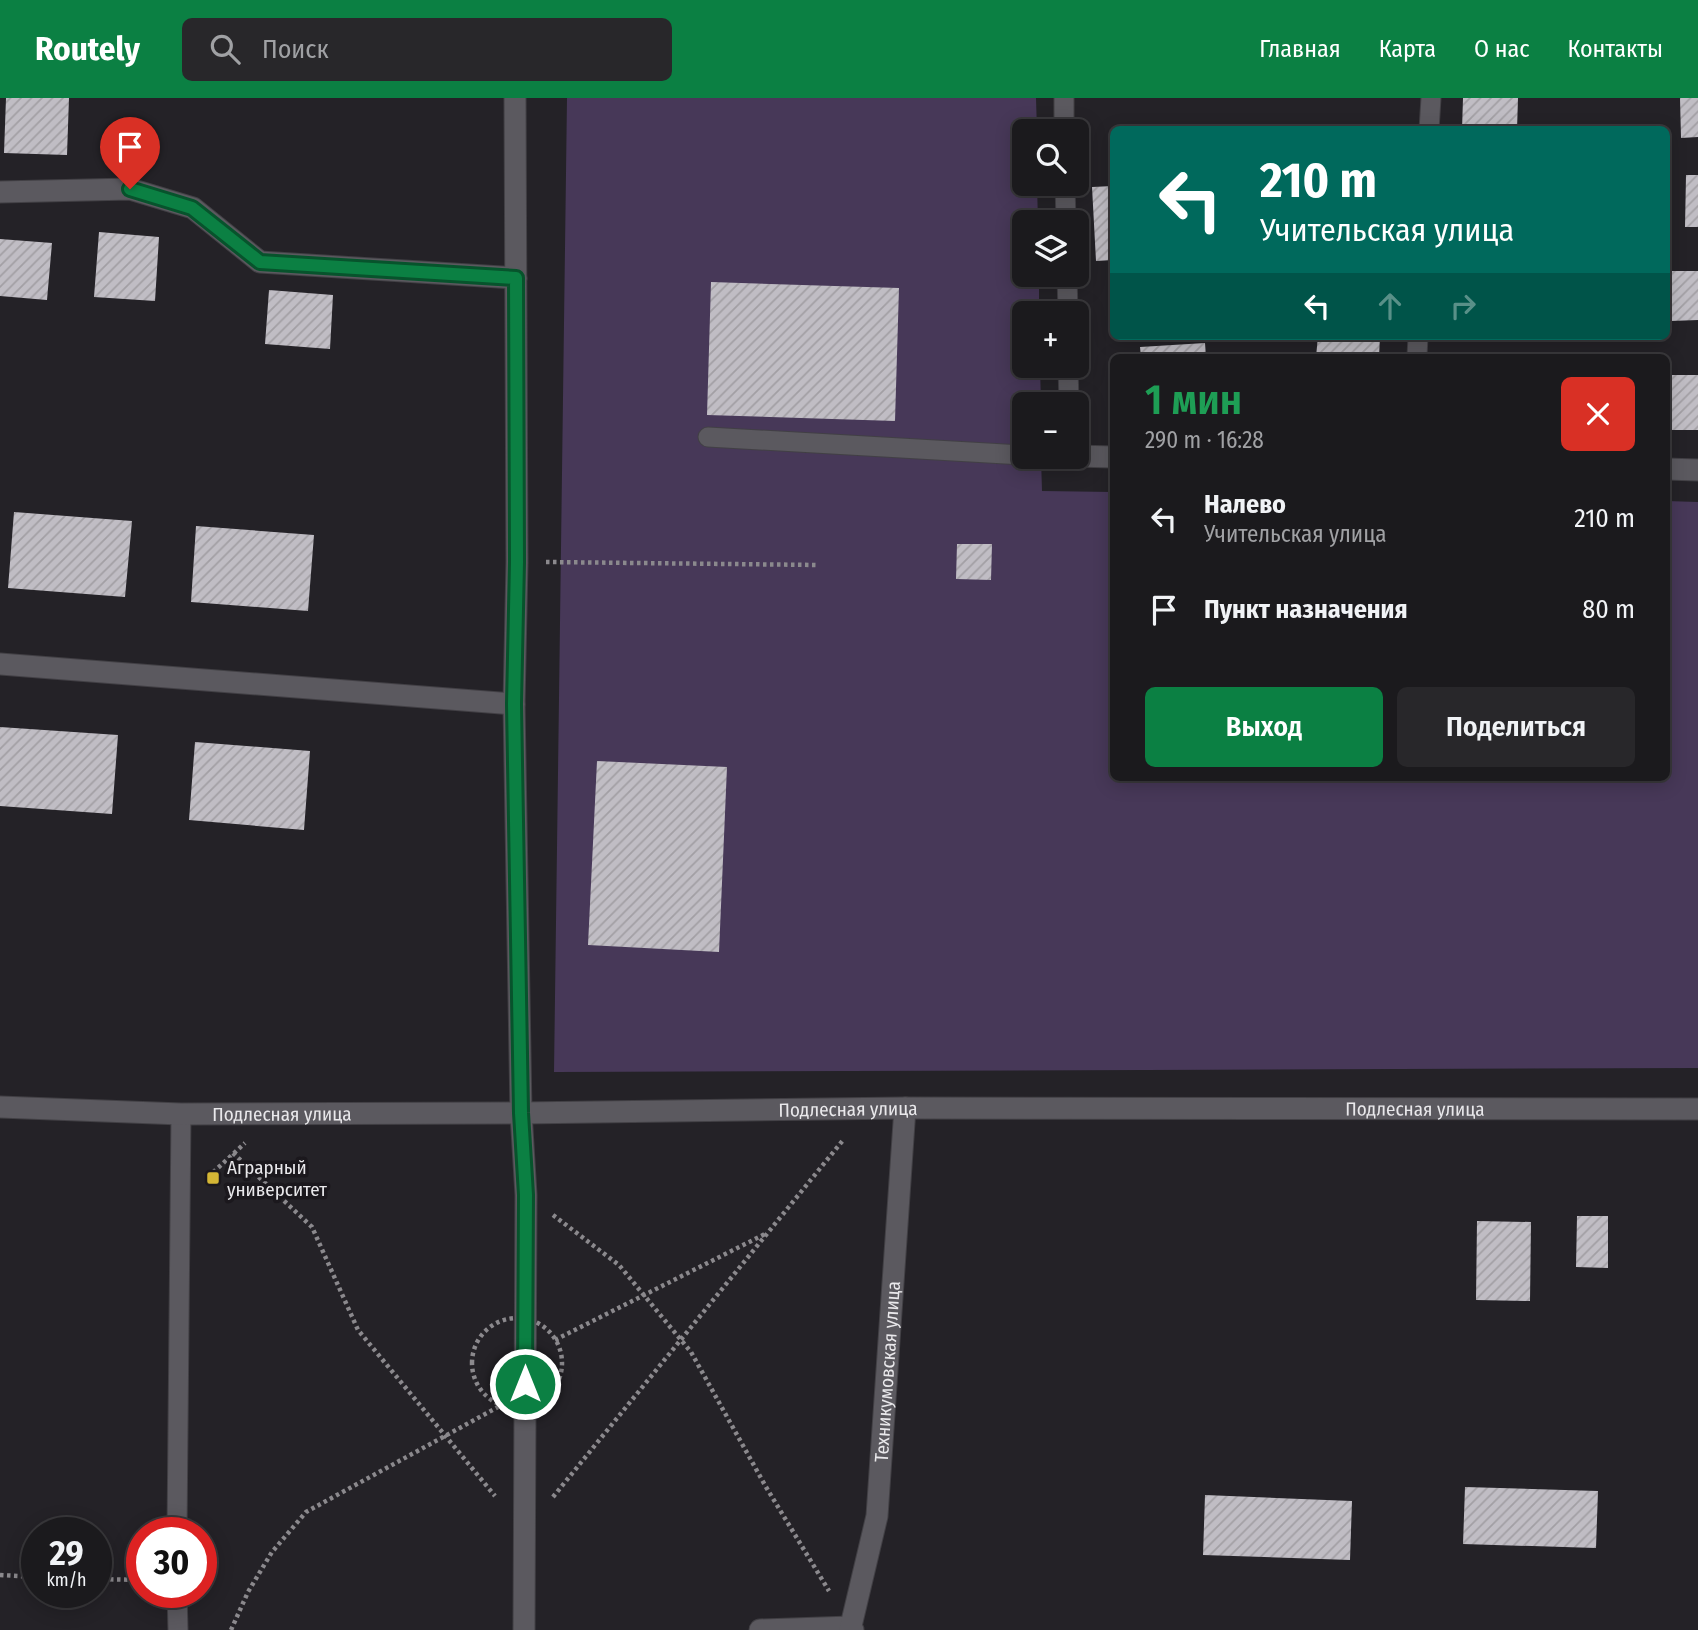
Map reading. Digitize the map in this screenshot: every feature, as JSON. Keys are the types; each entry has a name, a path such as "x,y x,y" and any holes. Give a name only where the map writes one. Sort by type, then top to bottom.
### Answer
{"street":[{"path":"515,98 517,562 514,704 521,1113 526,1195 524,1630"},
{"path":"0,192 130,189 192,208 260,262 516,278"},
{"path":"1089,456 1110,457"},
{"path":"1670,469 1698,470"},
{"path":"0,664 514,704"},
{"name":"Подлесная улица","path":"0,1107 181,1114 905,1108 1698,1109"},
{"name":"Техникумовская улица","path":"852,1629 877,1516 905,1108"},
{"path":"760,1630 852,1629"}],"lane":[{"path":"1064,98 1064,119"},
{"path":"1429,126 1431,98"},
{"path":"708,437 1012,454"},
{"path":"177,1517 181,1114"},
{"path":"177,1608 178,1630"}],"path":[{"path":"517,562 818,565"},
{"path":"233,1153 312,1227 358,1329 525,1533 844,1139"},
{"path":"526,1195 619,1265 691,1352 766,1487 852,1629"},
{"path":"555,1340 769,1232"},
{"path":"231,1630 248,1592 272,1552 306,1512 501,1405"},
{"path":"0,1575 21,1576"}],"shaded area":[{"path":"567,98 1036,98 1037,119 1012,119 1012,196 1037,196 1038,210 1012,210 1012,287 1039,287 1039,301 1012,301 1012,378 1040,378 1041,392 1012,392 1012,469 1041,469 1042,491 1110,492 1110,781 1670,781 1670,501 1698,502 1698,1068 554,1072"}],"building":[{"path":"6,98 69,98 67,155 4,153"},
{"path":"1463,98 1518,98 1517,126 1462,126"},
{"path":"1680,98 1698,98 1698,137 1681,138"},
{"path":"1686,175 1698,175 1698,227 1685,227"},
{"path":"1110,186 1110,260 1096,261 1092,187"},
{"path":"99,232 159,237 155,301 94,297"},
{"path":"0,239 52,243 47,300 0,296"},
{"path":"1670,271 1698,271 1698,320 1671,321"},
{"path":"711,282 899,288 895,421 707,415"},
{"path":"269,290 333,295 330,349 265,344"},
{"path":"1318,340 1380,340 1379,354 1316,354"},
{"path":"1205,343 1206,354 1141,354 1140,347"},
{"path":"1579,352 1640,352 1640,354"},
{"path":"1670,375 1698,375 1698,430 1670,430"},
{"path":"14,512 132,521 125,597 8,588"},
{"path":"196,526 314,535 308,611 191,602"},
{"path":"957,544 992,544 991,580 956,579"},
{"path":"0,727 118,735 112,814 0,806"},
{"path":"195,742 310,751 304,830 189,820"},
{"path":"597,761 727,767 719,952 588,945"},
{"path":"1577,1216 1608,1216 1608,1268 1576,1267"},
{"path":"1477,1221 1531,1222 1530,1301 1476,1300"},
{"path":"1465,1487 1598,1491 1596,1548 1463,1544"},
{"path":"1205,1495 1352,1501 1350,1560 1203,1555"}],"place":[{"name":"Аграрный университет","path":"213,1178"}],"route":[{"path":"130,189 192,208 260,262 516,278 517,562 514,704 521,1113 526,1195 525,1384"}]}
